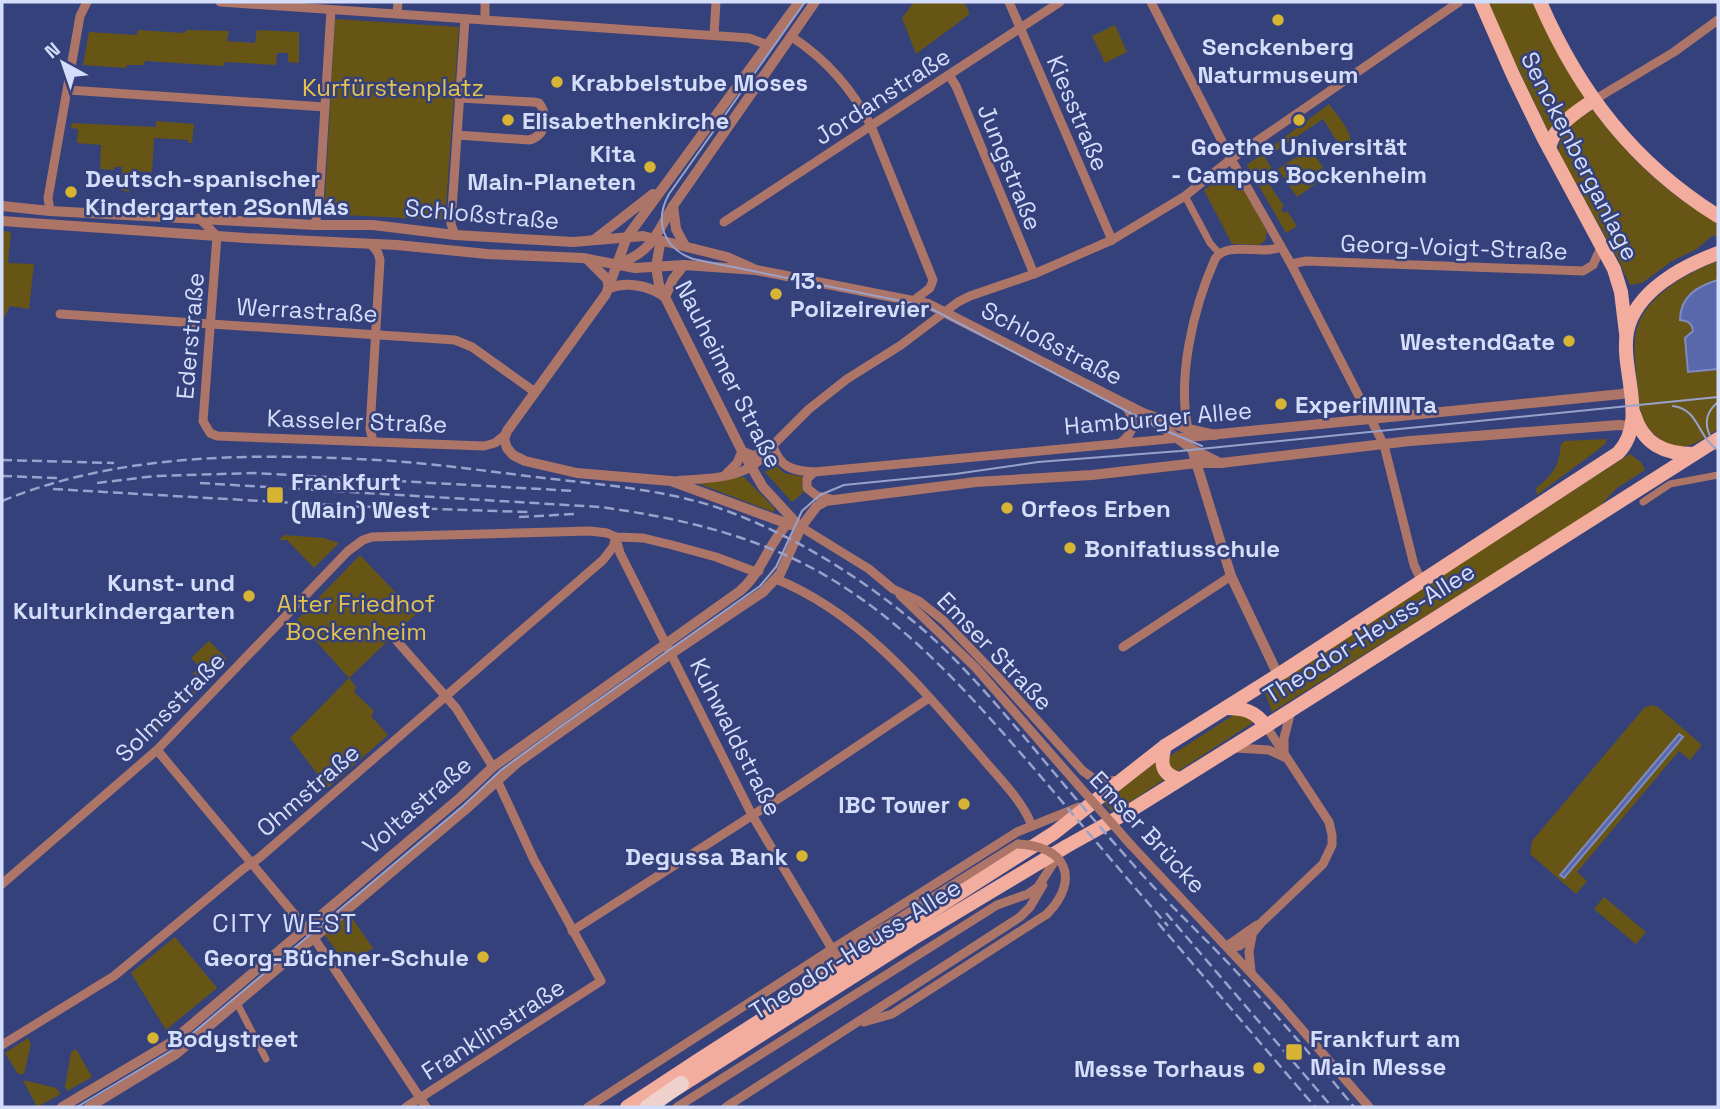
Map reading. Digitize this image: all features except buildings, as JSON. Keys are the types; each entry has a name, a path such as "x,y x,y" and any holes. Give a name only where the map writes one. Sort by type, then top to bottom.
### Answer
{"highway":[{"name":"Theodor-Heuss-Allee","path":"650,1107 681,1084"}],"main road":[{"name":"Senckenberganlage","path":"1481,2 1513,75 1602,246 1618,283 1627,335 1633,430"},
{"name":"Senckenberganlage","path":"1540,2 1560,47 1594,100 1625,139 1677,187 1718,216"},
{"path":"1549,148 1554,135 1563,124 1594,100"},
{"path":"1627,335 1636,311 1654,291 1680,270 1718,253"},
{"path":"1633,430 1661,450 1693,454"},
{"name":"Theodor-Heuss-Allee","path":"627,1107 1054,833 1165,746 1595,470 1618,453 1633,430"},
{"name":"Theodor-Heuss-Allee","path":"681,1084 912,939 1266,726 1718,439"},
{"path":"1226,708 1248,710 1258,716 1266,726"},
{"path":"1165,746 1161,758 1162,768 1169,776 1180,779"}],"street":[{"path":"50,211 48,198 80,16 87,2"},
{"path":"220,2 749,37 768,46 776,60"},
{"path":"397,14 398,2"},
{"path":"485,2 485,20"},
{"path":"714,35 716,2"},
{"path":"799,2 627,237 609,288 506,434 505,442 510,452 518,458 577,473 671,481 724,476 752,468 805,413 847,379 945,312 970,296 1034,274 1112,240 1185,196 1231,159 1459,2"},
{"path":"617,264 645,251 655,238 673,206 815,2"},
{"name":"Kiesstraße","path":"1009,2 1112,240"},
{"name":"Jordanstraße","path":"724,222 1060,2"},
{"path":"1151,2 1231,159 1291,264 1384,445 1414,565 1422,582"},
{"path":"314,240 319,203 331,10"},
{"path":"455,235 451,224 465,19"},
{"path":"1594,100 1674,52 1718,20"},
{"path":"768,46 790,40"},
{"path":"790,40 836,72 871,126 933,280 930,288 913,301"},
{"name":"Jungstraße","path":"949,75 956,86 1034,274"},
{"path":"68,90 325,107"},
{"path":"457,135 529,140 537,138 543,131 545,113 539,103 459,98"},
{"path":"593,241 662,189"},
{"path":"1185,196 1210,243 1219,253"},
{"name":"Schloßstraße","path":"2,206 315,225 373,225 455,235 573,242 627,237 655,238 727,257 756,270"},
{"path":"673,206 676,229 685,246"},
{"path":"199,218 217,241"},
{"name":"Schloßstraße","path":"2,221 217,241 314,240 371,243 487,254 586,259 629,267 684,265 756,270 913,301 945,312 1186,435 1215,435"},
{"name":"Nauheimer Straße","path":"627,237 645,251 656,267"},
{"name":"Nauheimer Straße","path":"655,238 660,244 656,267 664,297 752,468 769,493 801,527"},
{"name":"Ederstraße","path":"205,428 202,421 217,241"},
{"path":"371,243 380,260 370,429 373,440"},
{"name":"Georg-Voigt-Straße","path":"1291,264 1306,261 1583,271 1593,265 1602,246"},
{"path":"1219,253 1233,250 1269,251 1281,247"},
{"path":"1186,435 1188,351 1199,300 1219,253"},
{"path":"586,259 607,279 609,288"},
{"path":"609,288 618,285 643,287 655,290 664,297 684,265"},
{"name":"Werrastraße","path":"60,314 450,339 463,342 535,392"},
{"name":"Hamburger Allee","path":"1215,435 1622,394 1631,390"},
{"name":"Schloßstraße","path":"1120,443 1129,437 1133,428 1132,415 1125,404"},
{"name":"Kasseler Straße","path":"205,428 217,436 488,446 506,434"},
{"name":"Hamburger Allee","path":"830,499 976,482 1221,463 1410,441 1633,430"},
{"name":"Schloßstraße","path":"1186,435 1192,449 1221,463"},
{"name":"Hamburger Allee","path":"774,445 778,458 789,469 814,472 1186,435"},
{"path":"724,476 737,463 742,451 754,456 774,445"},
{"path":"1192,449 1231,576 1278,675"},
{"path":"814,472 807,479 807,488 817,496 830,499"},
{"path":"1643,502 1669,482 1718,475"},
{"path":"671,481 801,527 817,506 830,499"},
{"name":"Voltastraße","path":"89,1107 176,1054 237,1003 493,767 740,591 759,571 777,536 787,524"},
{"name":"Voltastraße","path":"62,1107 170,1043 466,810 497,780 672,653 758,596 776,579 801,527"},
{"name":"Emser Straße","path":"801,527 859,562 893,589 919,601 944,621 1083,771 1094,779 1119,781"},
{"name":"Solmsstraße","path":"2,884 157,750 354,545 372,537 590,531 616,537"},
{"path":"616,537 663,542 759,571"},
{"name":"Kuhwaldstraße","path":"616,537 620,553 752,815 832,949"},
{"name":"Ohmstraße","path":"2,1045 114,976 252,863 603,561 613,547 616,537"},
{"path":"1123,647 1231,576"},
{"path":"776,579 848,621 903,668 1004,784 1032,826"},
{"name":"Emser Brücke","path":"893,589 951,643 1000,696 1141,856 1252,973 1369,1107"},
{"path":"396,640 458,711 493,767"},
{"path":"497,780 534,860 572,931 929,698"},
{"path":"1286,756 1284,738 1291,710"},
{"path":"1228,947 1261,923 1323,864 1331,850 1331,827 1266,726"},
{"path":"1228,749 1258,748 1286,756"},
{"path":"157,750 310,933 423,1103"},
{"name":"Theodor-Heuss-Allee","path":"588,1107 1006,839 1100,797"},
{"name":"Theodor-Heuss-Allee","path":"746,1004 887,926 1018,844 1042,846 1055,854 1064,869 1064,892 1047,914 892,1014 852,1026"},
{"name":"Theodor-Heuss-Allee","path":"726,1107 1020,917 1030,908 1052,863 1067,846"},
{"name":"Theodor-Heuss-Allee","path":"677,1107 997,905 1028,894 1044,880"},
{"path":"1228,947 1244,943 1261,923"},
{"name":"Theodor-Heuss-Allee","path":"740,1032 887,926"},
{"name":"Franklinstraße","path":"406,1107 423,1103 600,983 600,978 572,931"},
{"path":"1252,935 1249,952 1252,973"},
{"path":"237,1003 266,1059"}],"green space":[{"path":"914,2 964,2 970,14 916,54 902,18"},
{"path":"1486,2 1534,2 1585,98 1548,131"},
{"name":"Kurfürstenplatz","path":"335,19 459,27 445,220 324,214"},
{"path":"1115,25 1127,52 1105,63 1092,36"},
{"path":"138,30 184,33 187,30 229,31 227,41 255,43 257,30 299,32 299,63 288,62 288,53 277,53 276,65 225,62 224,66 145,61 144,65 127,65 126,68 83,65 89,32 137,35"},
{"path":"1329,104 1350,135 1349,155 1345,154 1323,119 1265,158 1278,178 1269,184 1284,206 1281,209 1284,213 1287,211 1297,226 1286,233 1247,165"},
{"path":"1593,110 1620,143 1650,173 1682,200 1718,223 1718,238 1713,235 1697,249 1672,261 1642,283 1630,285 1559,154 1564,134"},
{"path":"156,121 194,124 192,143 188,143 188,140 154,138 152,172 131,171 129,192 121,190 122,167 114,167 114,170 100,169 101,145 77,143 78,129 71,128 72,123 156,127"},
{"path":"1310,148 1328,175 1297,197 1278,169"},
{"path":"1227,174 1237,177 1267,232 1265,241 1259,245 1232,244 1204,190"},
{"path":"2,231 11,232 8,263 34,264 29,309 10,306 2,321"},
{"path":"1718,261 1718,429 1694,444 1675,447 1653,433 1641,413 1635,355 1636,331 1649,306 1666,290 1686,276"},
{"path":"1607,439 1599,449 1537,495 1536,488 1557,463 1561,444 1565,441"},
{"path":"1630,454 1641,462 1645,470 1617,488 1597,509 1272,712 1264,690"},
{"path":"775,464 784,473 804,477 803,493 792,502 765,472"},
{"path":"744,477 775,509 773,512 694,482"},
{"path":"284,535 324,538 339,543 314,568 287,540 279,540"},
{"name":"Alter Friedhof Bockenheim","path":"360,555 416,614 349,678 297,620"},
{"path":"209,641 227,659 156,734 148,728 201,683 193,673 200,667 191,658"},
{"path":"349,678 356,687 354,692 374,711 371,716 388,735 328,788 290,738"},
{"path":"1651,705 1658,707 1702,745 1690,760 1679,751 1577,872 1587,881 1576,894 1530,854 1532,841 1644,708"},
{"path":"1242,713 1254,722 1180,770 1170,768 1170,756 1235,714"},
{"path":"1158,760 1165,779 1113,813 1104,803"},
{"path":"1604,897 1646,932 1636,944 1594,909"},
{"path":"350,915 373,948 347,966 324,934"},
{"path":"175,937 217,988 166,1030 131,973"},
{"path":"28,1038 31,1044 24,1074 18,1074 5,1053"},
{"path":"76,1049 92,1077 67,1091 65,1087 71,1052"},
{"path":"23,1080 56,1088 61,1094 37,1107"}],"water":[{"path":"1718,280 1718,369 1688,372 1685,338 1693,331 1689,323 1680,320 1683,304 1697,289"},
{"path":"1679,734 1683,737 1564,878 1560,875"}],"tram line":[{"path":"805,2 669,194 664,204 662,224 668,241 674,248 693,259 926,306 1157,427 1202,446"},
{"path":"77,1107 174,1049 464,805 501,770 760,586 776,567 802,511 820,495 844,485 955,474 1038,462 1180,451 1718,397"},
{"path":"1710,436 1708,418 1711,409 1718,402"},
{"path":"1673,406 1688,412 1711,445 1718,450"}],"railway":[{"path":"2,501 48,485 145,464 244,457 344,458 433,465 645,490 713,506 761,525 836,565 860,581 906,615 953,658 1003,712 1143,876 1248,984 1354,1107"},
{"path":"2,460 114,463"},
{"path":"97,483 155,476 254,473 576,491"},
{"path":"2,476 57,478"},
{"path":"200,483 600,507 709,528 787,556 845,587 930,656 1006,737 1168,926"},
{"path":"53,489 348,506 528,512"},
{"path":"519,517 575,514"},
{"path":"1166,913 1332,1107"},
{"path":"1158,923 1315,1107"}],"place":[{"name":"Senckenberg Naturmuseum","path":"1278,20"},
{"name":"Krabbelstube Moses","path":"557,82"},
{"name":"Elisabethenkirche","path":"508,120"},
{"name":"Goethe Universität - Campus Bockenheim","path":"1299,120"},
{"name":"Kita Main-Planeten","path":"650,167"},
{"name":"Deutsch-spanischer Kindergarten 2SonMás","path":"71,192"},
{"name":"13. Polizeirevier","path":"776,294"},
{"name":"WestendGate","path":"1569,341"},
{"name":"ExperiMINTa","path":"1281,404"},
{"name":"Frankfurt (Main) West","path":"275,495"},
{"name":"Orfeos Erben","path":"1007,508"},
{"name":"Bonifatiusschule","path":"1070,548"},
{"name":"Kunst- und Kulturkindergarten","path":"249,596"},
{"name":"IBC Tower","path":"964,804"},
{"name":"Degussa Bank","path":"802,856"},
{"name":"Georg-Büchner-Schule","path":"483,957"},
{"name":"Bodystreet","path":"153,1038"},
{"name":"Frankfurt am Main Messe","path":"1294,1052"},
{"name":"Messe Torhaus","path":"1259,1068"}],"district":[{"name":"CITY WEST","path":"285,923"}]}
